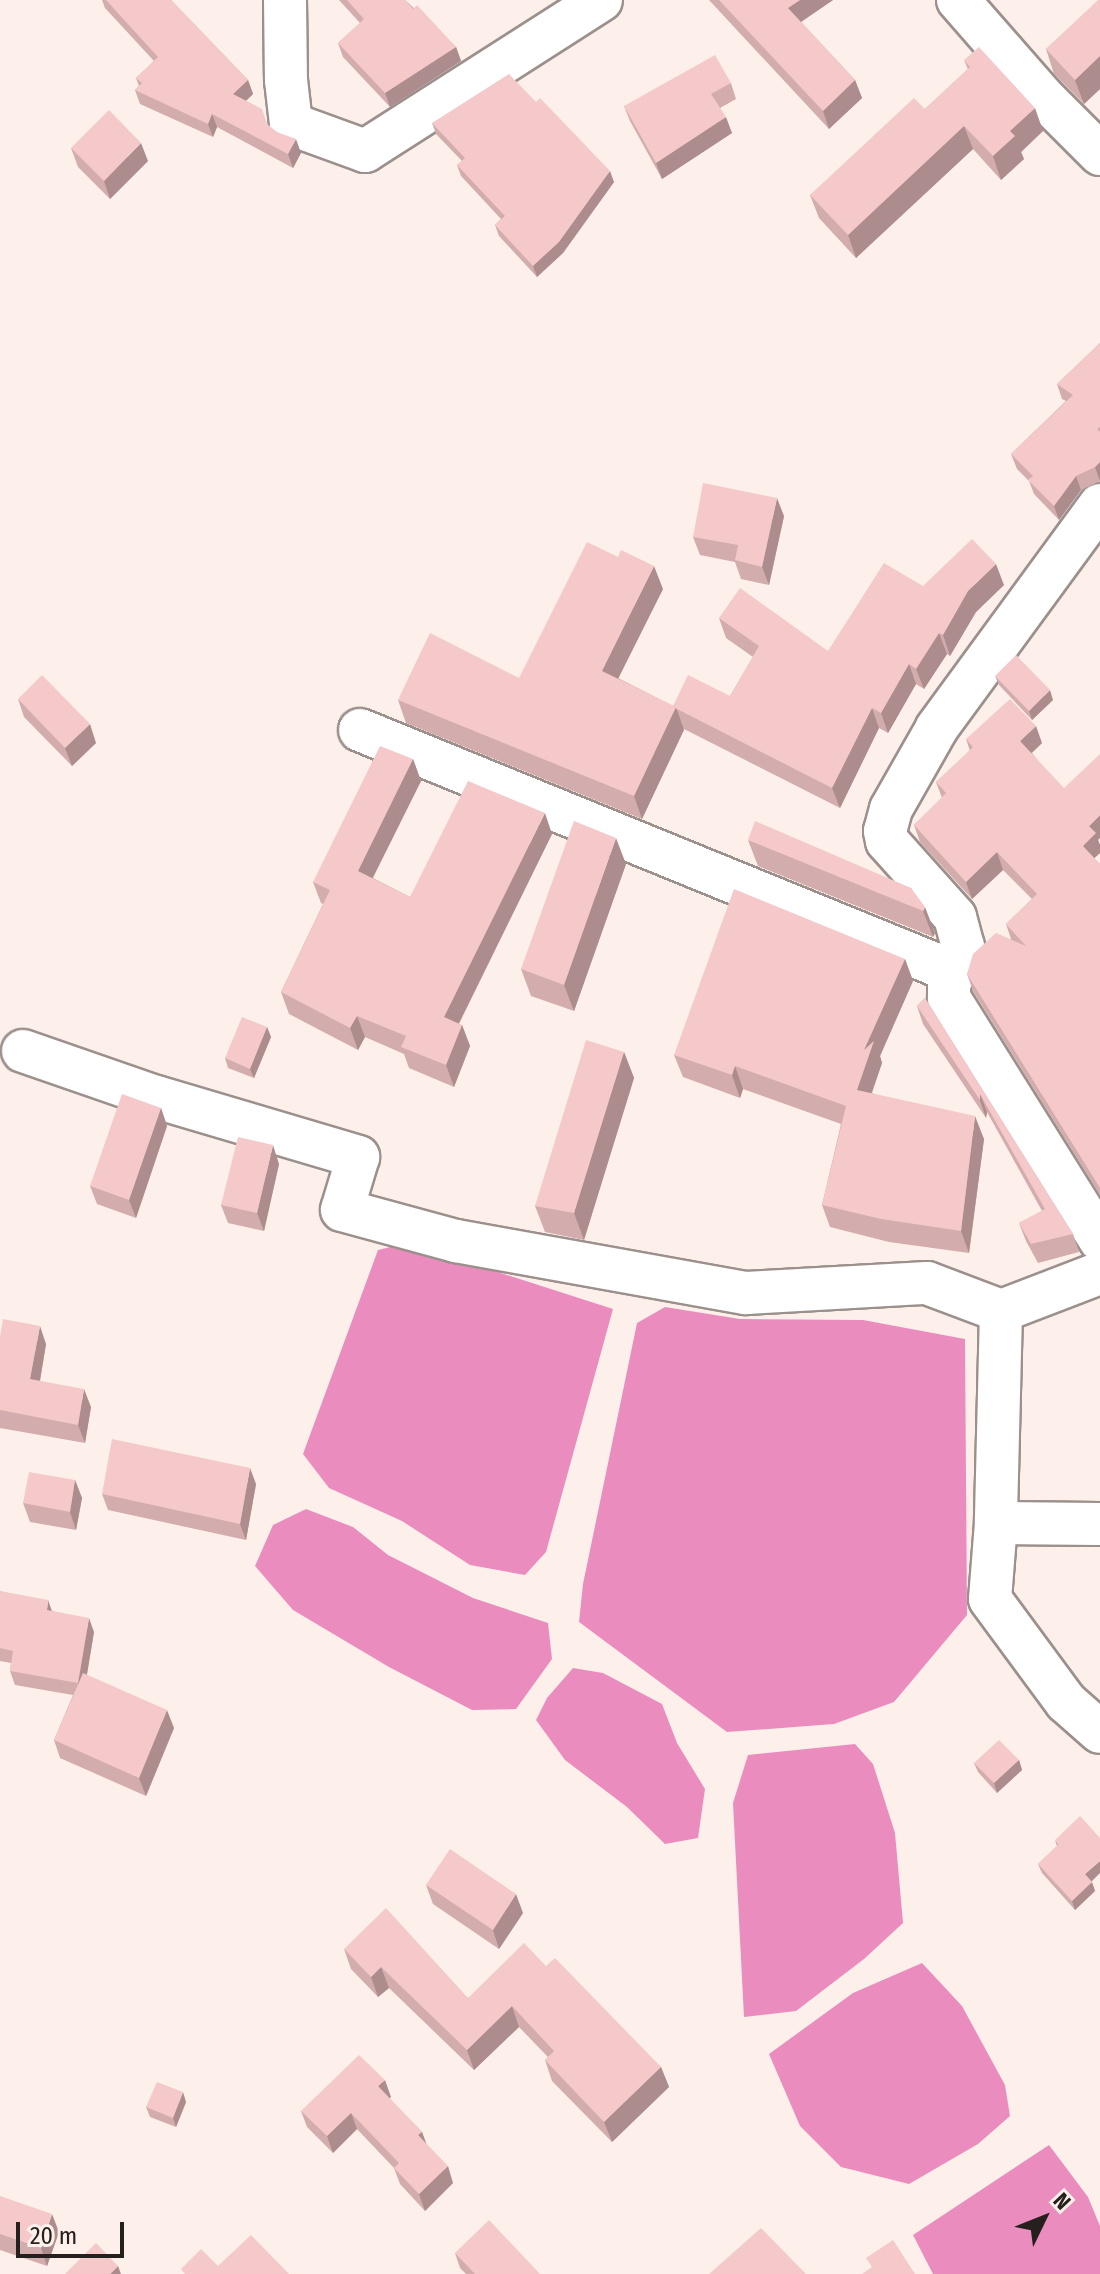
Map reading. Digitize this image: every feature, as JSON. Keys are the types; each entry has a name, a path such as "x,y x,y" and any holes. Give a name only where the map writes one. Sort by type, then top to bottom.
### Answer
{"street":[{"path":"285,0 286,80 291,124 365,151 601,0"},
{"path":"958,0 1042,96 1100,154"},
{"path":"1100,505 937,728 886,821 887,841 955,917 963,946 949,998 1100,1240"},
{"path":"360,730 954,972"},
{"path":"23,1051 156,1097 358,1157 342,1210 456,1241 746,1293 927,1283 1001,1311 1100,1273"},
{"path":"1001,1311 996,1523 990,1599 1066,1702 1100,1732"},
{"path":"996,1523 1100,1524"}],"shaded area":[{"path":"407,1243 613,1309 546,1552 525,1575 470,1565 402,1521 329,1488 303,1454 378,1250"},
{"path":"665,1307 740,1319 863,1320 965,1339 967,1615 894,1702 834,1724 727,1732 579,1622 583,1584 637,1323"},
{"path":"306,1509 353,1527 388,1555 473,1598 548,1623 552,1659 516,1709 472,1710 389,1667 293,1610 255,1566 273,1525"},
{"path":"573,1668 603,1673 662,1704 677,1743 705,1789 698,1838 665,1844 627,1807 565,1760 536,1720 547,1698"},
{"path":"855,1744 873,1764 895,1833 903,1923 864,1959 796,2011 744,2017 733,1803 748,1755"},
{"path":"922,1963 962,2006 1005,2085 1010,2116 978,2144 909,2184 841,2167 800,2126 769,2054 853,1993"},
{"path":"1049,2145 1088,2197 1100,2226 1100,2274 933,2274 913,2235"}],"building":[{"path":"106,0 171,0 248,80 233,94 262,109 267,124 277,132 296,139 288,154 212,114 208,124 135,90 142,83 136,78 158,57"},
{"path":"347,0 405,0 413,9 417,5 456,47 385,93 338,43 364,19"},
{"path":"719,0 800,0 788,8 855,80 823,111"},
{"path":"1098,0 1100,56 1075,80 1046,49"},
{"path":"979,47 1035,108 1010,131 1015,136 993,156 964,126 848,235 810,195 914,98 925,109 970,67 964,60"},
{"path":"715,55 731,83 711,94 726,117 656,163 624,106"},
{"path":"509,74 536,102 540,98 610,171 559,242 533,266 495,225 505,216 457,165 465,158 432,123"},
{"path":"109,110 141,143 104,181 71,148"},
{"path":"1100,343 1100,427 1097,429 1100,432 1100,462 1076,476 1054,506 1028,480 1033,476 1011,454 1073,395 1057,384"},
{"path":"703,483 777,498 762,567 735,560 738,545 693,537"},
{"path":"972,539 996,564 968,591 943,635 939,633 916,669 909,664 881,713 872,708 832,788 673,706 688,675 730,696 759,646 719,618 740,588 828,651 884,563 923,586"},
{"path":"587,542 618,557 621,550 654,566 602,671 676,707 634,796 398,700 430,633 519,678"},
{"path":"1016,655 1050,690 1029,711 995,676"},
{"path":"42,675 90,724 65,748 18,699"},
{"path":"1010,699 1036,726 1020,741 1064,788 1100,754 1100,815 1089,826 1096,833 1083,846 1100,864 1100,1188 967,974 973,954 996,933 1026,946 1006,924 1037,894 997,852 966,882 914,825 946,793 936,782 973,747 966,739"},
{"path":"380,746 413,759 358,871 410,897 468,781 545,813 444,1017 462,1025 446,1065 401,1047 406,1036 357,1016 350,1028 281,992 330,890 313,882"},
{"path":"574,821 616,838 564,985 521,969"},
{"path":"755,821 911,888 925,907 923,911 748,840"},
{"path":"734,889 905,959 864,1050 874,1041 857,1090 975,1116 961,1231 881,1219 822,1205 846,1106 735,1066 732,1075 674,1055"},
{"path":"925,998 1073,1234 1031,1244 1019,1223 1045,1209 980,1094 980,1100 917,1006"},
{"path":"242,1017 267,1027 250,1069 225,1058"},
{"path":"586,1040 624,1052 574,1213 535,1206"},
{"path":"122,1094 161,1108 129,1200 90,1186"},
{"path":"238,1137 273,1145 257,1213 221,1205"},
{"path":"3,1319 40,1326 30,1379 84,1389 78,1425 0,1410 0,1337"},
{"path":"112,1439 250,1468 240,1524 102,1494"},
{"path":"29,1472 75,1480 70,1512 23,1503"},
{"path":"0,1591 48,1600 47,1610 89,1618 78,1683 10,1671 13,1651 0,1648"},
{"path":"83,1673 167,1710 139,1778 54,1740"},
{"path":"999,1740 1019,1760 994,1783 974,1763"},
{"path":"1080,1816 1100,1838 1100,1861 1085,1874 1092,1882 1072,1901 1038,1864 1059,1844 1055,1840"},
{"path":"450,1849 516,1894 493,1930 426,1885"},
{"path":"386,1908 468,1998 524,1943 546,1966 555,1958 661,2067 604,2122 545,2060 554,2051 512,2006 467,2050 381,1967 371,1977 344,1949"},
{"path":"359,2055 385,2080 378,2086 422,2132 418,2135 448,2166 419,2194 394,2168 399,2163 351,2113 327,2136 301,2111"},
{"path":"157,2082 183,2092 173,2118 146,2107"},
{"path":"0,2196 52,2214 41,2248 0,2234"},
{"path":"489,2220 540,2274 475,2274 455,2253"},
{"path":"761,2228 806,2274 709,2274"},
{"path":"251,2235 289,2274 185,2274 181,2269 201,2249 218,2266"},
{"path":"893,2240 915,2274 862,2274 872,2267 866,2258"},
{"path":"96,2243 118,2266 110,2274 65,2274"}]}
